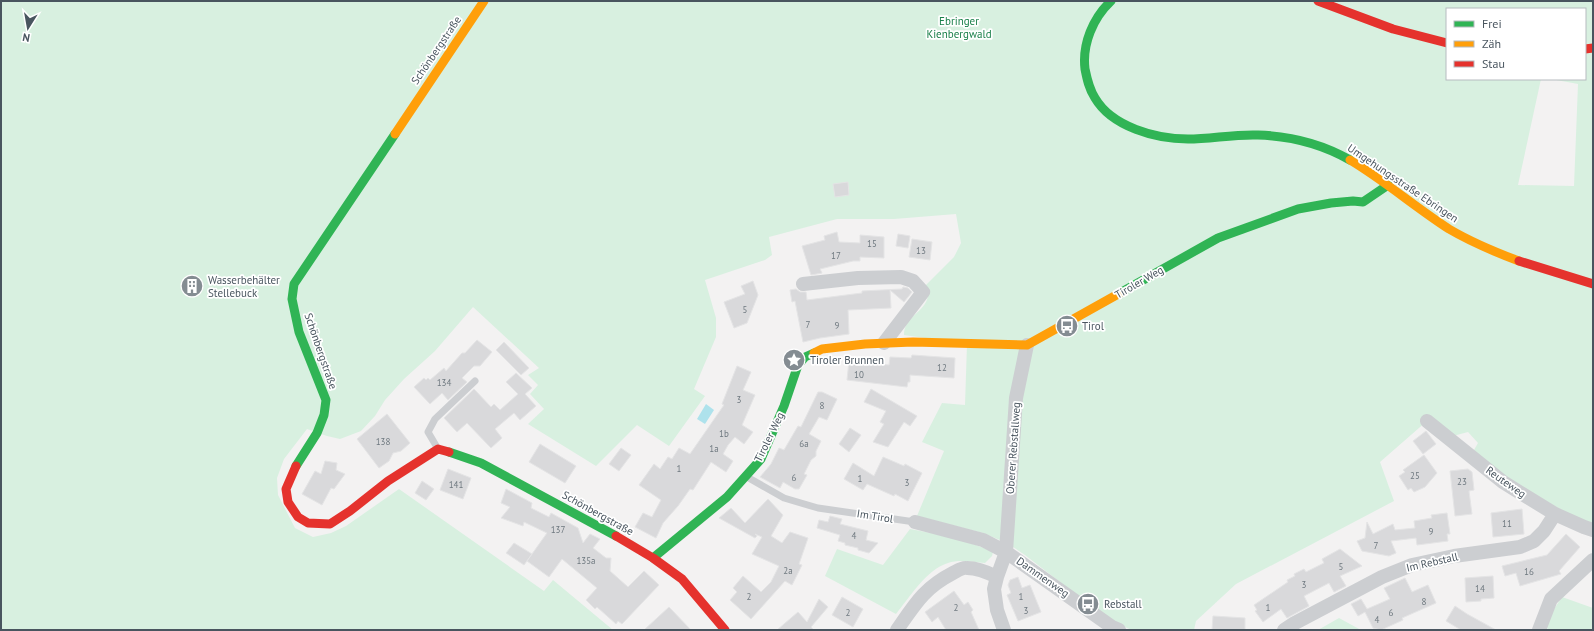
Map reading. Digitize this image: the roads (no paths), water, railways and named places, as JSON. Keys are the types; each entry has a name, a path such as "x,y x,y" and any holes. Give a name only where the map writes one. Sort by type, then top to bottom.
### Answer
{"street":[{"name":"Schönbergstraße","path":"484,1 294,284 292,299 299,332 326,400 324,415 319,427 296,466 286,489 288,502 298,517 308,523 330,524 350,511 388,481 438,449 455,453 481,463 610,532 653,558 682,579 725,630"},
{"name":"Umgehungsstraße Ebringen","path":"1111,1 1096,18 1089,34 1085,49 1087,83 1100,105 1108,113 1137,129 1168,138 1188,139 1257,135 1281,137 1330,150 1347,158 1388,185 1437,221 1480,246 1535,267 1593,284"},
{"path":"1318,1 1393,29 1446,43"},
{"name":"Tiroler Weg","path":"653,558 727,497 747,477 761,459 784,406 798,365 805,357 822,349 865,344 913,342 1027,345 1218,238 1298,209 1331,203 1353,201 1363,202 1388,185"},
{"path":"803,284 858,278 901,277 913,281 923,292 884,343"},
{"name":"Oberer Rebstallweg","path":"1004,630 997,610 994,589 1006,552 1016,398 1027,345"},
{"name":"Reuteweg","path":"1427,421 1503,482 1555,514 1593,530"},
{"name":"Im Rebstall","path":"1284,630 1356,590 1412,565 1454,556 1520,547 1534,541 1544,531 1555,514"},
{"name":"Im Tirol","path":"915,522 983,540 1006,552"},
{"name":"Dammenweg","path":"1006,552 1119,630"},
{"path":"1540,630 1551,599 1593,560"},
{"path":"897,630 916,601 937,582 948,576 965,567 978,568 997,576"}],"lane":[{"path":"438,449 428,432 435,419 475,382"},
{"name":"Im Tirol","path":"747,477 784,498 818,508 915,522"}],"water":[{"path":"706,404 714,410 705,424 697,419"}],"place":[{"name":"Wasserbehälter Stellebuck","path":"192,286"},
{"name":"Tirol","path":"1067,326"},
{"name":"Tiroler Brunnen","path":"794,360"},
{"name":"Rebstall","path":"1088,604"}],"park label":[{"name":"Ebringer Kienbergwald","path":"959,27"}]}
